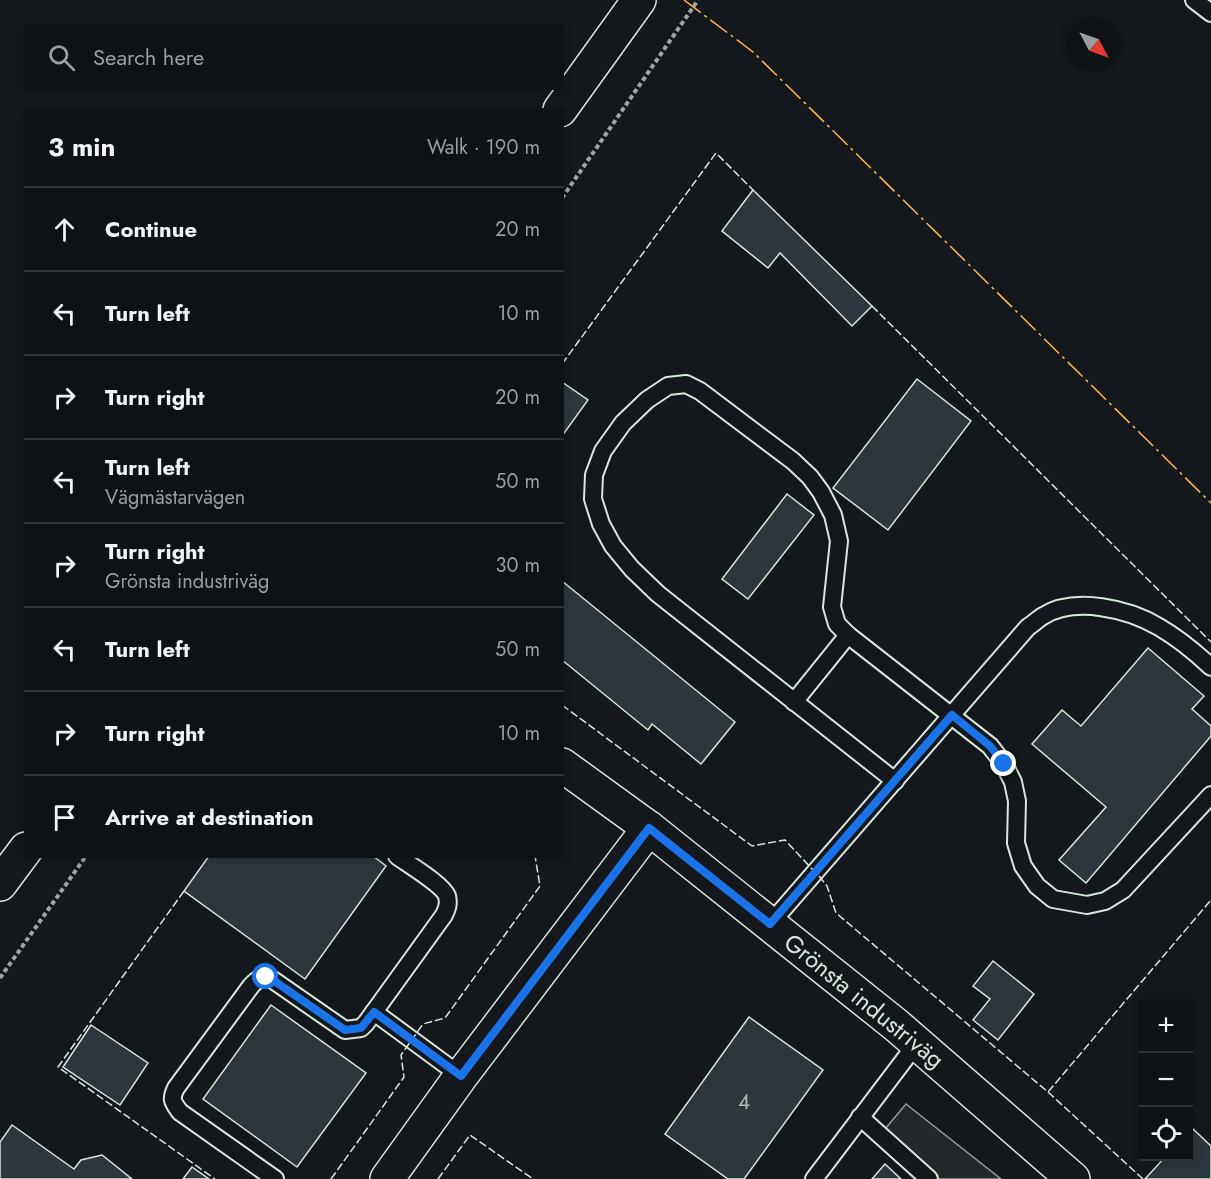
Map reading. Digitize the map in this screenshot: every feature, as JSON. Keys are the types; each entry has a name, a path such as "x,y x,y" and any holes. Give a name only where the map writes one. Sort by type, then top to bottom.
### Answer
{"street":[{"path":"561,108 639,0"},
{"name":"Grönsta industriväg","path":"564,766 649,828 917,1043 1070,1178"},
{"path":"387,1179 461,1076 649,828"},
{"path":"0,884 24,852"}],"lane":[{"path":"1194,0 1211,13"},
{"path":"895,781 658,594 632,569 613,546 601,524 593,499 594,475 603,451 623,423 647,400 668,386 686,384 700,391 793,461 810,477 833,515 839,541 832,607 837,624 990,746 1004,764 1013,782 1017,801 1016,843 1023,866 1037,886 1053,899 1087,905 1105,901 1123,890 1211,795"},
{"path":"770,924 1028,627 1044,615 1068,606 1097,607 1130,614 1158,626 1187,645 1211,667"},
{"path":"794,702 848,635"},
{"path":"275,1179 180,1112 174,1103 173,1095 258,979 266,977 273,980 345,1030 361,1028 444,915 448,905 447,894 439,886 400,858"},
{"path":"374,1012 461,1076"},
{"path":"814,1179 917,1043"},
{"path":"860,1117 929,1179"}],"path":[{"path":"564,195 698,0"},
{"path":"0,978 85,858"}],"shaded area":[{"path":"906,1104 1001,1179 930,1179 880,1135"}],"building":[{"path":"753,190 872,306 852,326 780,253 768,268 722,231"},
{"path":"917,379 971,421 888,530 833,488"},
{"path":"564,383 588,400 564,433"},
{"path":"787,494 814,515 748,599 722,579"},
{"path":"564,583 735,722 701,764 652,724 648,730 564,662"},
{"path":"1148,648 1204,696 1192,709 1211,726 1211,736 1086,883 1059,860 1106,807 1032,744 1062,710 1081,726"},
{"path":"208,858 376,858 386,866 305,979 184,891"},
{"path":"993,961 1034,994 998,1040 973,1020 990,999 973,986"},
{"path":"271,1005 366,1073 297,1167 203,1099"},
{"path":"749,1017 823,1070 744,1179 728,1179 665,1134"},
{"path":"91,1025 148,1063 120,1105 63,1067"},
{"path":"12,1125 74,1169 81,1160 102,1155 132,1179 0,1179 0,1142"},
{"path":"1193,1129 1211,1146 1211,1179 1145,1179 1161,1161 1193,1161"},
{"path":"885,1164 901,1179 872,1179"},
{"path":"192,1167 209,1179 183,1179"}],"fence":[{"path":"564,361 716,153 753,190"},
{"path":"872,306 1211,642"},
{"path":"564,706 752,846 785,840 813,870"},
{"path":"331,1179 404,1077 401,1055 423,1024 445,1018 540,886 535,858"},
{"path":"819,876 827,886 836,913 1048,1092 1211,900"},
{"path":"184,891 58,1067 215,1179"},
{"path":"1048,1092 1143,1179"},
{"path":"438,1179 470,1135 533,1179"}],"power":[{"path":"684,0 753,52 1211,503"}],"route":[{"path":"266,977 345,1030 361,1028 374,1012 461,1076 649,828 770,924 952,715 990,746 1004,764"}]}
